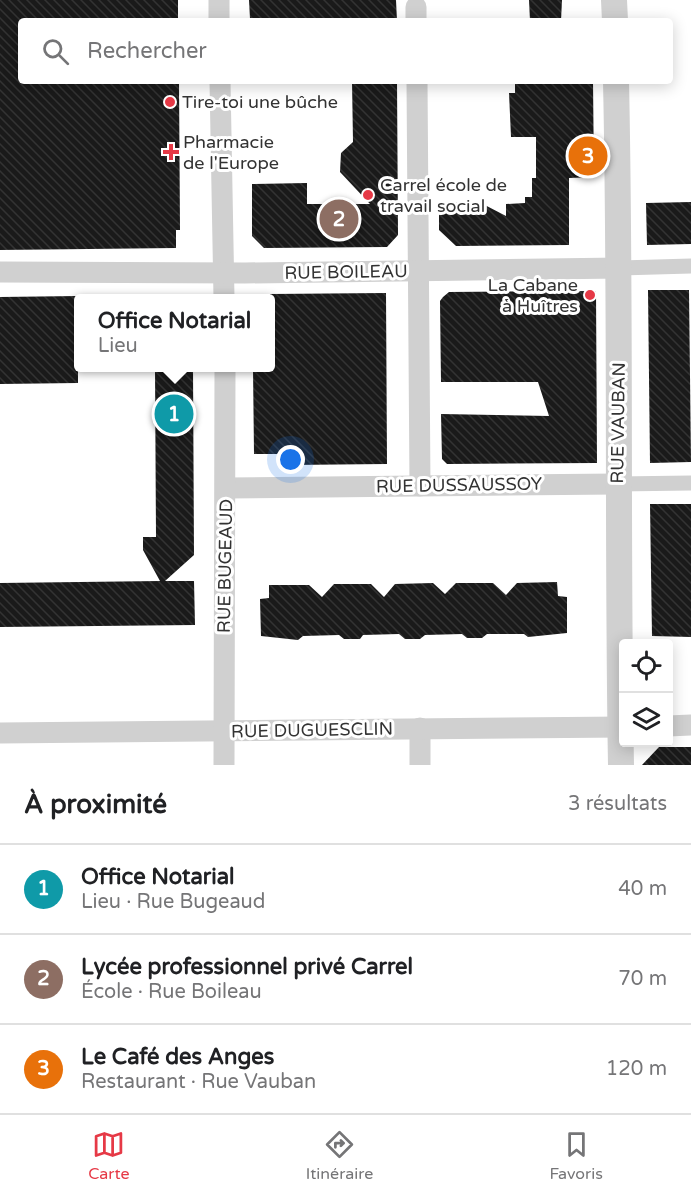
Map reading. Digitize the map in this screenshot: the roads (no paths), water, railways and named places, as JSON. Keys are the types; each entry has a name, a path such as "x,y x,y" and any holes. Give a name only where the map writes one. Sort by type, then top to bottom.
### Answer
{"street":[{"path":"219,0 219,18"},
{"path":"614,0 615,18"},
{"path":"220,84 224,294"},
{"path":"417,84 420,486"},
{"name":"RUE VAUBAN","path":"616,84 620,268 617,483 621,693"},
{"name":"RUE BOILEAU","path":"0,272 419,272 691,266"},
{"name":"RUE BUGEAUD","path":"224,765 225,372"},
{"name":"RUE DUSSAUSSOY","path":"226,488 691,483"},
{"path":"673,726 691,725"},
{"name":"RUE DUGUESCLIN","path":"0,733 619,727"},
{"path":"420,728 420,765"},
{"name":"RUE VAUBAN","path":"621,747 621,765"}],"place":[{"name":"Tire-toi une bûche","path":"170,102"},
{"name":"Pharmacie de l'Europe","path":"171,152"},
{"name":"Le Café des Anges","path":"588,156"},
{"name":"Carrel école de travail social","path":"368,195"},
{"name":"Lycée professionnel privé Carrel","path":"339,219"},
{"name":"La Cabane à Huîtres","path":"590,295"},
{"name":"Office Notarial","path":"174,414"}]}
